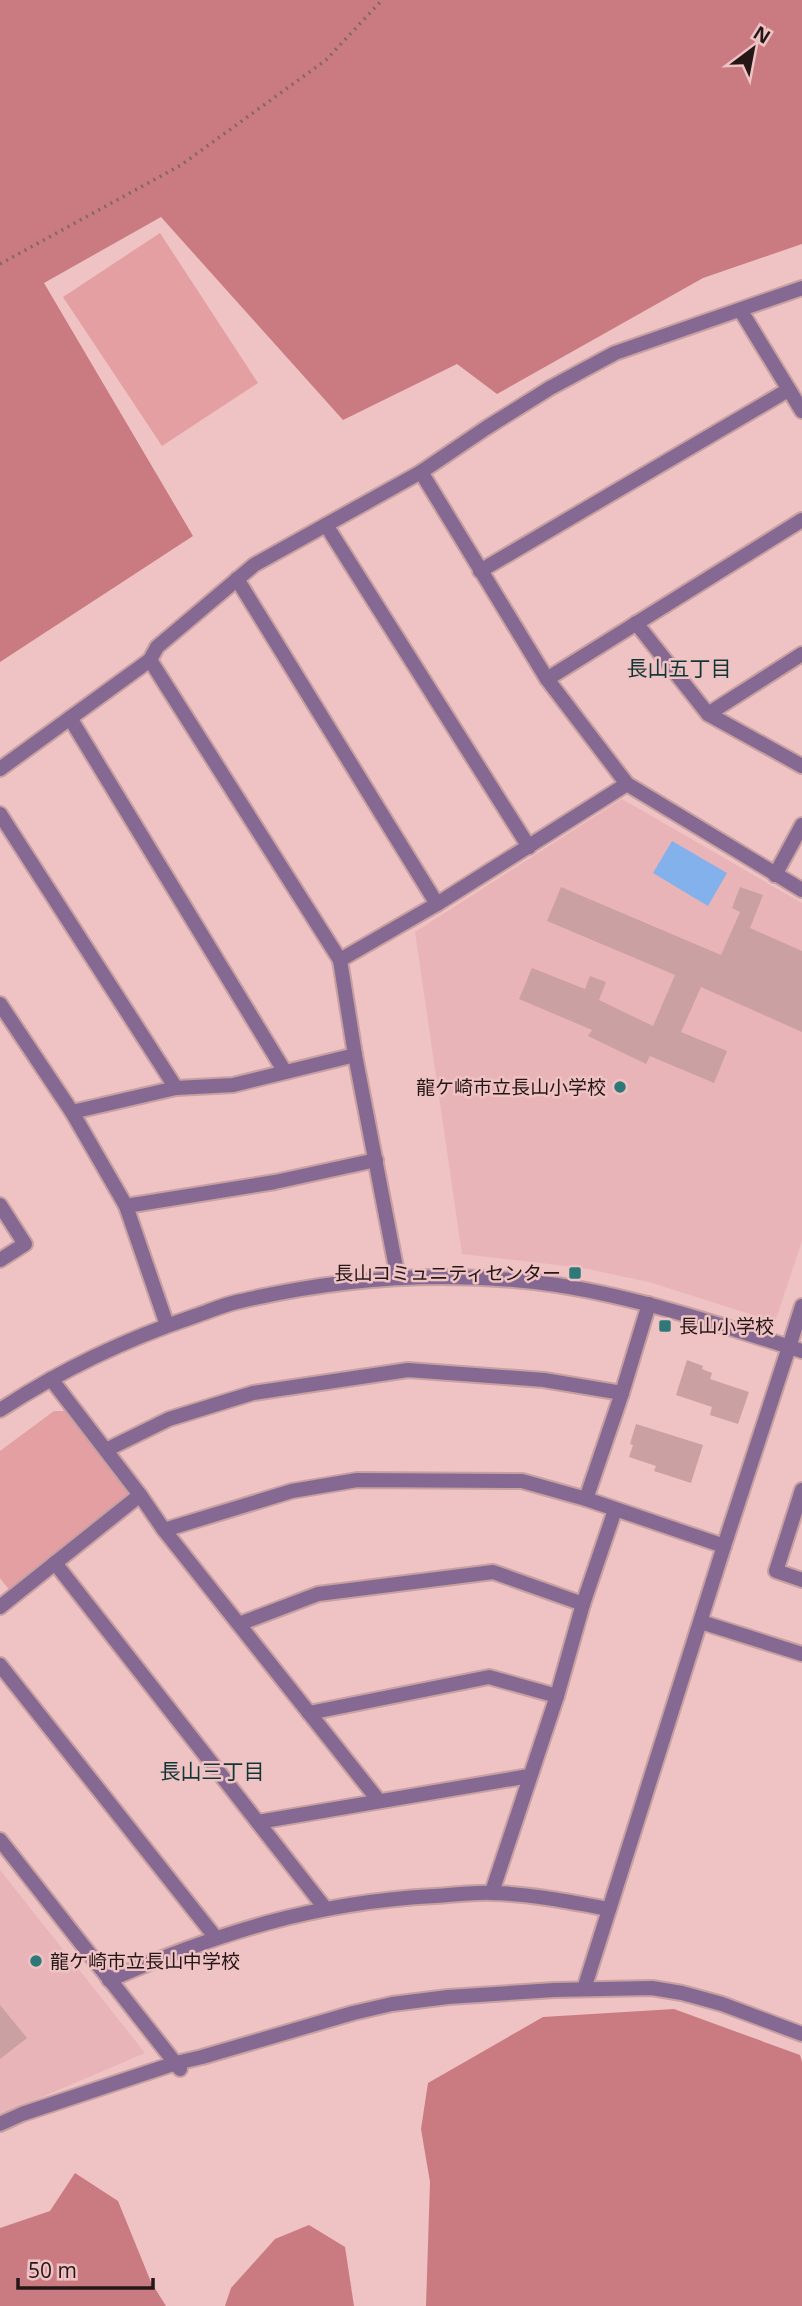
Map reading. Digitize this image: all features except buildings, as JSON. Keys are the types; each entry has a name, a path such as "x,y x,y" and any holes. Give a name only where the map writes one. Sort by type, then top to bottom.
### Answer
{"street":[{"path":"0,769 150,660 158,647 254,565 421,472 550,388 615,353 802,288"},
{"path":"741,311 802,411"},
{"path":"480,571 788,390"},
{"path":"421,472 548,679 627,784 802,890"},
{"path":"548,679 802,520"},
{"path":"326,525 529,847"},
{"path":"237,579 437,904"},
{"path":"636,623 708,714 802,766"},
{"path":"708,714 802,654"},
{"path":"150,660 340,960 355,1055 398,1278"},
{"path":"70,718 285,1072"},
{"path":"340,960 437,904 627,784"},
{"path":"0,814 176,1088"},
{"path":"775,875 802,825"},
{"path":"0,1004 72,1112 126,1206 167,1325"},
{"path":"72,1112 176,1088 233,1084 355,1055"},
{"path":"126,1206 275,1182 376,1160"},
{"path":"0,1205 25,1244 0,1260"},
{"path":"0,1410 51,1378 101,1353 167,1325 239,1301 341,1284 398,1278 444,1276 557,1285 649,1304 796,1349"},
{"path":"586,1500 649,1304"},
{"path":"584,1989 724,1546 796,1349 802,1306"},
{"path":"106,1450 169,1419 253,1392 408,1370 544,1380 622,1393"},
{"path":"51,1378 164,1530 379,1801"},
{"path":"164,1530 292,1491 357,1480 522,1481 724,1546"},
{"path":"802,1490 798,1515 776,1571 802,1580"},
{"path":"0,1607 140,1495"},
{"path":"492,1892 615,1510"},
{"path":"55,1563 325,1908"},
{"path":"239,1625 318,1594 493,1572 583,1604"},
{"path":"701,1622 802,1654"},
{"path":"0,1665 216,1938"},
{"path":"309,1713 489,1677 557,1696"},
{"path":"258,1822 529,1776"},
{"path":"0,1840 178,2066"},
{"path":"109,1980 180,1950 255,1925 325,1908 382,1899 492,1892 609,1909"},
{"path":"0,2124 34,2110 202,2057 353,2013 392,2004 449,1997 652,1988 722,2004 802,2034"}],"path":[{"path":"0,264 181,165 326,60 382,0"}],"shaded area":[{"path":"0,0 802,0 802,244 703,278 497,394 457,364 343,420 161,217 44,283 193,536 0,662"},
{"path":"160,233 258,383 162,446 63,297"},
{"name":"龍ケ崎市立長山小学校","path":"622,799 802,903 802,1241 775,1322 649,1282 583,1268 462,1254 415,932"},
{"path":"54,1411 66,1411 134,1495 10,1591 0,1578 0,1451"},
{"name":"龍ケ崎市立長山中学校","path":"0,1870 145,2053 0,2115"},
{"path":"674,2009 800,2055 802,2306 426,2306 430,2182 421,2129 428,2083 543,2017"},
{"path":"75,2173 118,2201 151,2282 166,2306 0,2306 0,2228 50,2211"},
{"path":"309,2225 345,2247 354,2306 225,2306 231,2288 275,2239"}],"water":[{"path":"672,841 727,873 708,906 653,873"}],"place":[{"name":"龍ケ崎市立長山小学校","path":"620,1087"},
{"name":"長山コミュニティセンター","path":"575,1273"},
{"name":"長山小学校","path":"665,1326"},
{"name":"龍ケ崎市立長山中学校","path":"36,1961"}],"district":[{"name":"長山五丁目","path":"679,669"},
{"name":"長山三丁目","path":"212,1772"}]}
